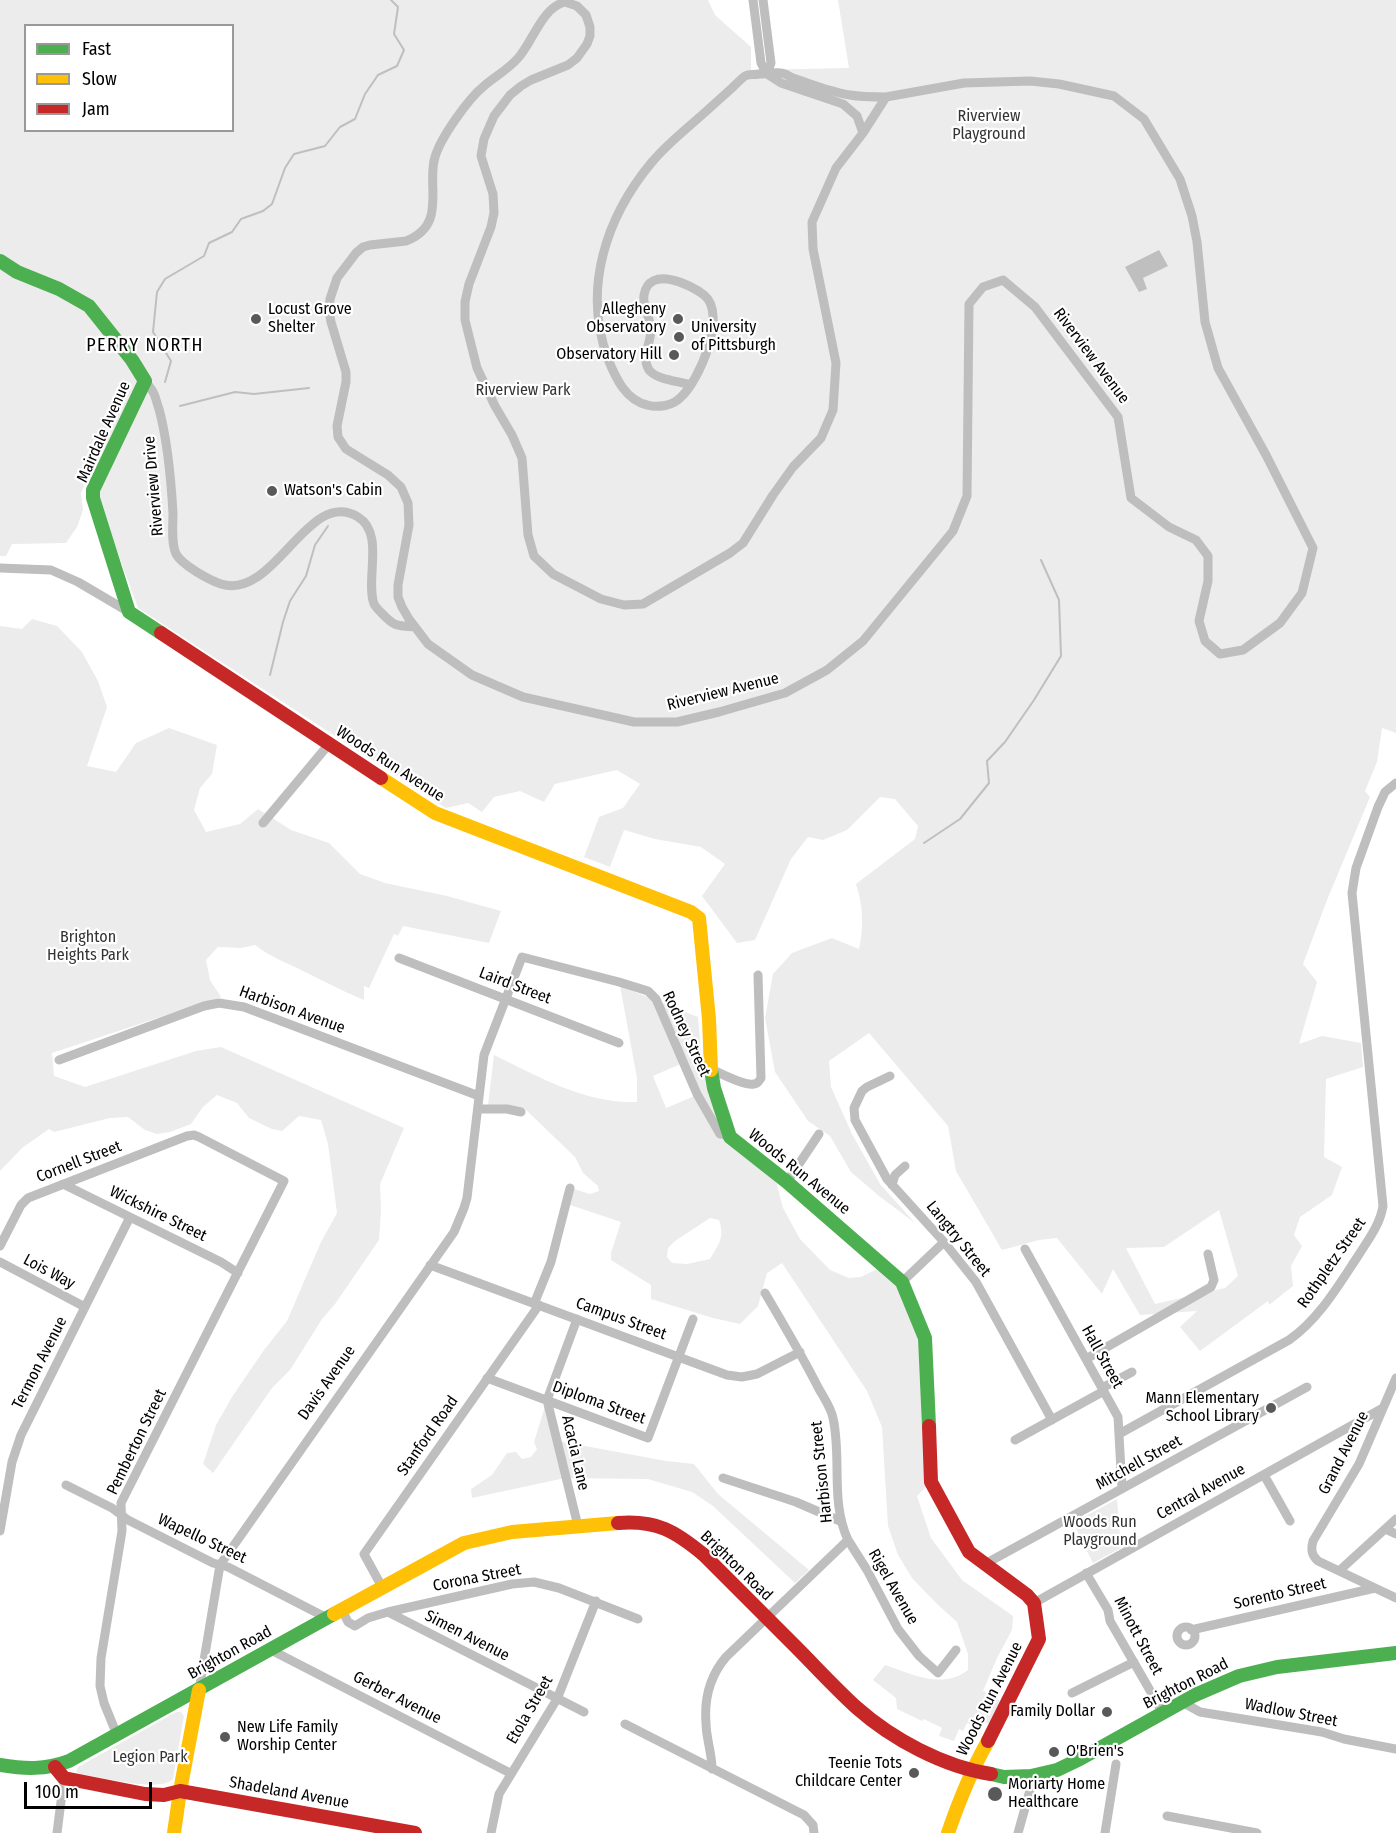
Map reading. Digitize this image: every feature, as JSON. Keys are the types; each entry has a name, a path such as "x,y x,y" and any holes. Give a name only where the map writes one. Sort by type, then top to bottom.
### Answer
{"street":[{"path":"753,0 761,63 767,74 782,83 843,104 857,116 863,134"},
{"path":"763,0 771,63 767,74"},
{"path":"386,615 398,597 409,525 408,503 401,487 388,475 346,449 338,437 337,426 346,372 331,322 330,299 343,268 363,247 406,241 425,228 433,202 434,158 446,134 477,92 519,58 553,7 565,2 583,10 589,21 590,36 583,51 568,65 520,86 501,106 489,126 484,139 482,156 493,194 494,213 491,227 469,284 465,302 465,320 477,368 522,458 527,528 534,556 553,574 601,599 624,605 644,604 730,554 743,543 773,495 794,467 821,438 832,410 836,363 813,249 812,222 836,168 863,134 886,97"},
{"name":"Riverview Avenue","path":"398,597 402,607 428,644 472,675 523,697 634,722 677,723 785,693 827,670 863,641 953,531 967,496 969,304 982,287 1004,280 1035,307 1118,417 1131,498 1169,527 1196,540 1208,556 1208,581 1199,621 1205,640 1220,654 1243,650 1280,622 1302,593 1313,548 1266,455 1218,368 1205,322 1196,235 1180,179 1144,119 1114,96 1059,84 1030,81 964,83 886,97 849,95 791,78 782,73 747,75 666,147 633,186 614,220 605,246 598,280 597,308 607,356 620,384 628,394 638,403 654,407 669,405 681,398 691,385 699,370 713,326 711,304 706,296 675,280 663,278 654,280 644,295 651,328 646,351 650,372 691,385"},
{"name":"Mairdale Avenue","path":"0,261 17,272 59,289 88,306 132,360 145,381 93,490 93,498 129,612"},
{"name":"Riverview Drive","path":"145,381 154,392 163,425 174,547 176,554 183,562 221,584 248,582 264,571 319,519 333,513 348,513 362,520 369,531 372,552 372,596 377,608 386,615"},
{"path":"0,568 51,570 78,582 129,612"},
{"name":"Woods Run Avenue","path":"129,612 442,817 698,915 709,1019 711,1069 714,1088 729,1135 902,1282 925,1338 931,1482 969,1552 1027,1595 1034,1603 1039,1639 972,1770 948,1833"},
{"name":"Riverview Avenue","path":"386,615 394,624 415,627"},
{"path":"263,823 329,744"},
{"name":"Rothpletz Street","path":"1119,1434 1298,1334 1329,1299 1378,1225 1383,1206 1352,893 1356,868 1384,792 1396,783"},
{"name":"Davis Avenue","path":"174,1833 220,1565 454,1232 464,1208 485,1051 522,957"},
{"name":"Rodney Street","path":"522,957 619,982 651,993 656,999 704,1106 720,1134 729,1135"},
{"name":"Laird Street","path":"399,958 619,1043"},
{"path":"711,1069 745,1083 760,1082 758,975"},
{"name":"Harbison Avenue","path":"59,1060 204,1006 227,1003 244,1007 479,1096"},
{"name":"Langtry Street","path":"890,1076 867,1086 862,1091 856,1100 853,1113 855,1120 887,1179 944,1242 976,1282 1052,1420"},
{"path":"478,1109 507,1109 521,1112"},
{"path":"787,1182 819,1134"},
{"name":"Pemberton Street","path":"117,1735 100,1686 101,1658 122,1531 122,1503 284,1182 194,1135"},
{"name":"Cornell Street","path":"0,1246 25,1201 32,1196 194,1135"},
{"path":"892,1185 895,1175 905,1166"},
{"name":"Wickshire Street","path":"63,1184 221,1262 238,1273"},
{"name":"Stanford Road","path":"382,1587 364,1554 536,1304 551,1262 570,1188"},
{"name":"Termon Avenue","path":"0,1531 12,1462 21,1435 130,1217"},
{"path":"902,1282 944,1242"},
{"name":"Hall Street","path":"1025,1249 1118,1417 1122,1490"},
{"path":"1086,1359 1210,1287 1214,1280 1208,1254"},
{"name":"Lois Way","path":"0,1262 85,1307"},
{"name":"Campus Street","path":"430,1265 727,1375 742,1377 757,1374 800,1352"},
{"name":"Harbison Street","path":"712,1769 712,1753 706,1723 706,1698 711,1681 726,1657 848,1540 840,1521 833,1416 800,1352 765,1293"},
{"name":"Acacia Lane","path":"577,1319 547,1400 578,1526"},
{"name":"Diploma Street","path":"487,1378 648,1438 693,1319"},
{"path":"1015,1440 1132,1372"},
{"name":"Grand Avenue","path":"1339,1571 1314,1557 1311,1553 1313,1541 1359,1464 1396,1378"},
{"name":"Mitchell Street","path":"985,1564 1306,1388"},
{"name":"Central Avenue","path":"1034,1603 1383,1408"},
{"path":"1264,1474 1290,1521"},
{"path":"723,1478 796,1502 840,1521"},
{"name":"Wapello Street","path":"66,1485 202,1557 228,1567 327,1618"},
{"path":"1396,1519 1339,1571 1396,1598"},
{"name":"Brighton Road","path":"0,1765 60,1772 69,1761 464,1543 512,1532 636,1521 659,1526 682,1537 704,1555 857,1708 877,1723 923,1751 991,1775 1015,1778 1057,1770 1230,1678 1295,1665 1396,1653"},
{"path":"1385,1529 1396,1534"},
{"name":"Rigel Avenue","path":"848,1540 867,1570 897,1629 919,1656 939,1673 956,1650"},
{"name":"Minott Street","path":"1086,1573 1108,1610 1110,1621 1163,1713"},
{"name":"Corona Street","path":"388,1612 525,1582 543,1583 596,1601 638,1619"},
{"name":"Sorento Street","path":"1191,1630 1375,1588"},
{"name":"Etola Street","path":"491,1833 499,1794 557,1698 596,1601"},
{"path":"342,1610 348,1622 355,1626 369,1618 388,1612"},
{"name":"Simen Avenue","path":"388,1612 584,1712"},
{"name":"Gerber Avenue","path":"271,1650 510,1773"},
{"path":"1072,1693 1134,1662"},
{"name":"Wadlow Street","path":"1182,1702 1200,1712 1322,1732 1344,1739 1396,1749"},
{"path":"625,1724 804,1815 813,1825 814,1833"},
{"path":"1105,1833 1116,1764"},
{"path":"57,1833 60,1772"},
{"name":"Shadeland Avenue","path":"60,1772 145,1794 164,1795 180,1791 356,1828 415,1833"},
{"path":"1018,1833 1034,1776"},
{"path":"1167,1816 1257,1833"}],"green space":[{"name":"Riverview Park","path":"0,0 708,0 715,15 751,47 751,70 849,68 838,0 1396,0 1396,733 1382,728 1377,762 1365,791 1370,797 1303,964 1317,982 1299,1044 1322,1036 1361,1043 1363,1067 1326,1079 1324,1157 1342,1167 1332,1195 1300,1217 1294,1235 1302,1246 1291,1266 1293,1286 1269,1305 1268,1301 1200,1351 1180,1327 1197,1311 1140,1315 1113,1269 1102,1294 1057,1238 1039,1240 1002,1250 956,1171 948,1126 869,1033 829,1061 831,1087 852,1134 880,1184 915,1223 851,1172 830,1136 808,1121 775,1072 765,1018 773,974 792,953 832,938 859,949 862,916 856,884 915,839 918,826 895,799 880,797 847,830 823,840 808,837 791,859 755,940 737,943 702,896 725,864 701,847 655,839 624,830 610,867 584,857 599,817 623,808 640,784 617,770 555,784 544,802 520,791 494,797 482,812 468,803 446,808 138,608 89,474 81,493 83,510 77,527 66,543 12,544 6,556 0,556","holes":["1219,1210 1238,1276 1225,1288 1155,1304 1126,1248 1164,1247"]},
{"name":"Brighton Heights Park","path":"32,619 57,626 82,652 98,681 107,707 87,766 116,772 136,743 169,728 217,745 212,774 200,788 194,810 206,832 240,824 258,809 291,830 329,843 360,874 385,883 447,896 501,911 489,943 403,926 398,936 394,934 369,988 364,986 364,1000 277,959 255,945 241,948 218,947 206,960 210,980 221,997 52,1053 54,1076 85,1087 196,1051 221,1047 404,1128 380,1184 379,1240 322,1319 290,1370 272,1388 213,1473 203,1464 216,1425 264,1350 287,1321 321,1242 337,1213 328,1144 321,1120 299,1116 282,1131 272,1129 249,1118 237,1103 217,1095 203,1107 191,1124 170,1132 157,1134 145,1130 128,1117 110,1118 54,1132 49,1129 22,1148 0,1171 0,626 22,629"},
{"path":"620,986 698,1017 702,1066 725,1140 776,1181 783,1208 800,1239 830,1270 849,1278 861,1277 885,1265 923,1330 931,1482 917,1496 931,1538 962,1580 1013,1616 1012,1630 983,1691 1007,1705 996,1727 974,1717 963,1731 959,1729 954,1741 939,1736 942,1728 897,1709 896,1698 873,1680 885,1665 916,1676 937,1680 948,1679 968,1670 968,1654 957,1622 912,1578 898,1555 888,1526 882,1427 867,1391 782,1263 767,1273 758,1306 740,1324 651,1299 651,1285 611,1260 621,1222 570,1205 574,1189 590,1194 599,1191 598,1186 583,1173 575,1157 525,1109 488,1105 494,1055 563,1088 599,1099 637,1102 637,1078","holes":["683,1063 697,1095 666,1108 653,1076","710,1218 719,1220 721,1231 718,1245 710,1259 687,1264 672,1263 667,1257 668,1248"]},
{"path":"547,1400 558,1441 694,1464 718,1494 809,1570 795,1583 713,1506 692,1492 648,1479 565,1478 472,1498 471,1489 492,1475 507,1453 516,1452 522,1459 531,1457 537,1449 534,1442"},
{"name":"Woods Run Playground","path":"1117,1499 1121,1548 1093,1563 1073,1523"},
{"name":"Legion Park","path":"176,1712 181,1712 184,1716 173,1779 156,1785 115,1781 76,1772 78,1767"}],"shaded area":[{"path":"1159,250 1168,266 1143,278 1147,289 1139,292 1125,267"}],"waterway":[{"path":"165,382 171,361 153,332 157,292 165,279 204,256 209,243 232,232 241,219 263,211 272,204 285,168 294,154 325,146 340,127 355,119 365,94 378,75 397,66 404,50 394,34 398,7 391,0"},
{"path":"180,406 235,392 254,394 309,388"},
{"path":"270,675 290,601 306,576 315,545 328,526"},
{"path":"924,843 960,819 989,783 987,761 1005,742 1061,656 1059,600 1041,560"}],"traffic: fast":[{"path":"0,261 17,272 59,289 89,306 132,360 145,381 93,490 93,498 129,612 161,633"},
{"path":"711,1070 714,1088 730,1137 787,1182 902,1282 925,1338 929,1426"},
{"path":"0,1765 35,1768 69,1761 334,1614"},
{"path":"991,1774 1004,1777 1031,1776 1057,1770 1195,1695 1239,1676 1277,1667 1396,1653"}],"traffic: slow":[{"path":"381,778 435,813 691,912 699,918 709,1019 711,1070"},
{"path":"334,1614 464,1543 512,1532 618,1523"},
{"path":"174,1833 199,1690"},
{"path":"948,1833 956,1809 988,1741"}],"traffic: jam":[{"path":"161,633 381,778"},
{"path":"929,1426 931,1482 969,1552 1027,1595 1034,1603 1039,1639 988,1741"},
{"path":"618,1523 655,1525 684,1539 704,1555 841,1693 871,1719 902,1741 937,1758 991,1774"},
{"path":"55,1767 64,1778 145,1794 164,1795 180,1791 415,1833"}],"place":[{"name":"Locust Grove Shelter","path":"256,319"},
{"name":"Allegheny Observatory","path":"678,319"},
{"name":"University of Pittsburgh","path":"679,337"},
{"name":"Observatory Hill","path":"674,355"},
{"name":"Watson's Cabin","path":"272,491"},
{"name":"Mann Elementary School Library","path":"1271,1408"},
{"name":"Family Dollar","path":"1107,1712"},
{"name":"New Life Family Worship Center","path":"225,1737"},
{"name":"O'Brien's","path":"1054,1752"},
{"name":"Teenie Tots Childcare Center","path":"914,1773"},
{"name":"Moriarty Home Healthcare","path":"995,1794"}],"district":[{"name":"PERRY NORTH","path":"145,346"}],"park label":[{"name":"Riverview Playground","path":"989,126"}]}
